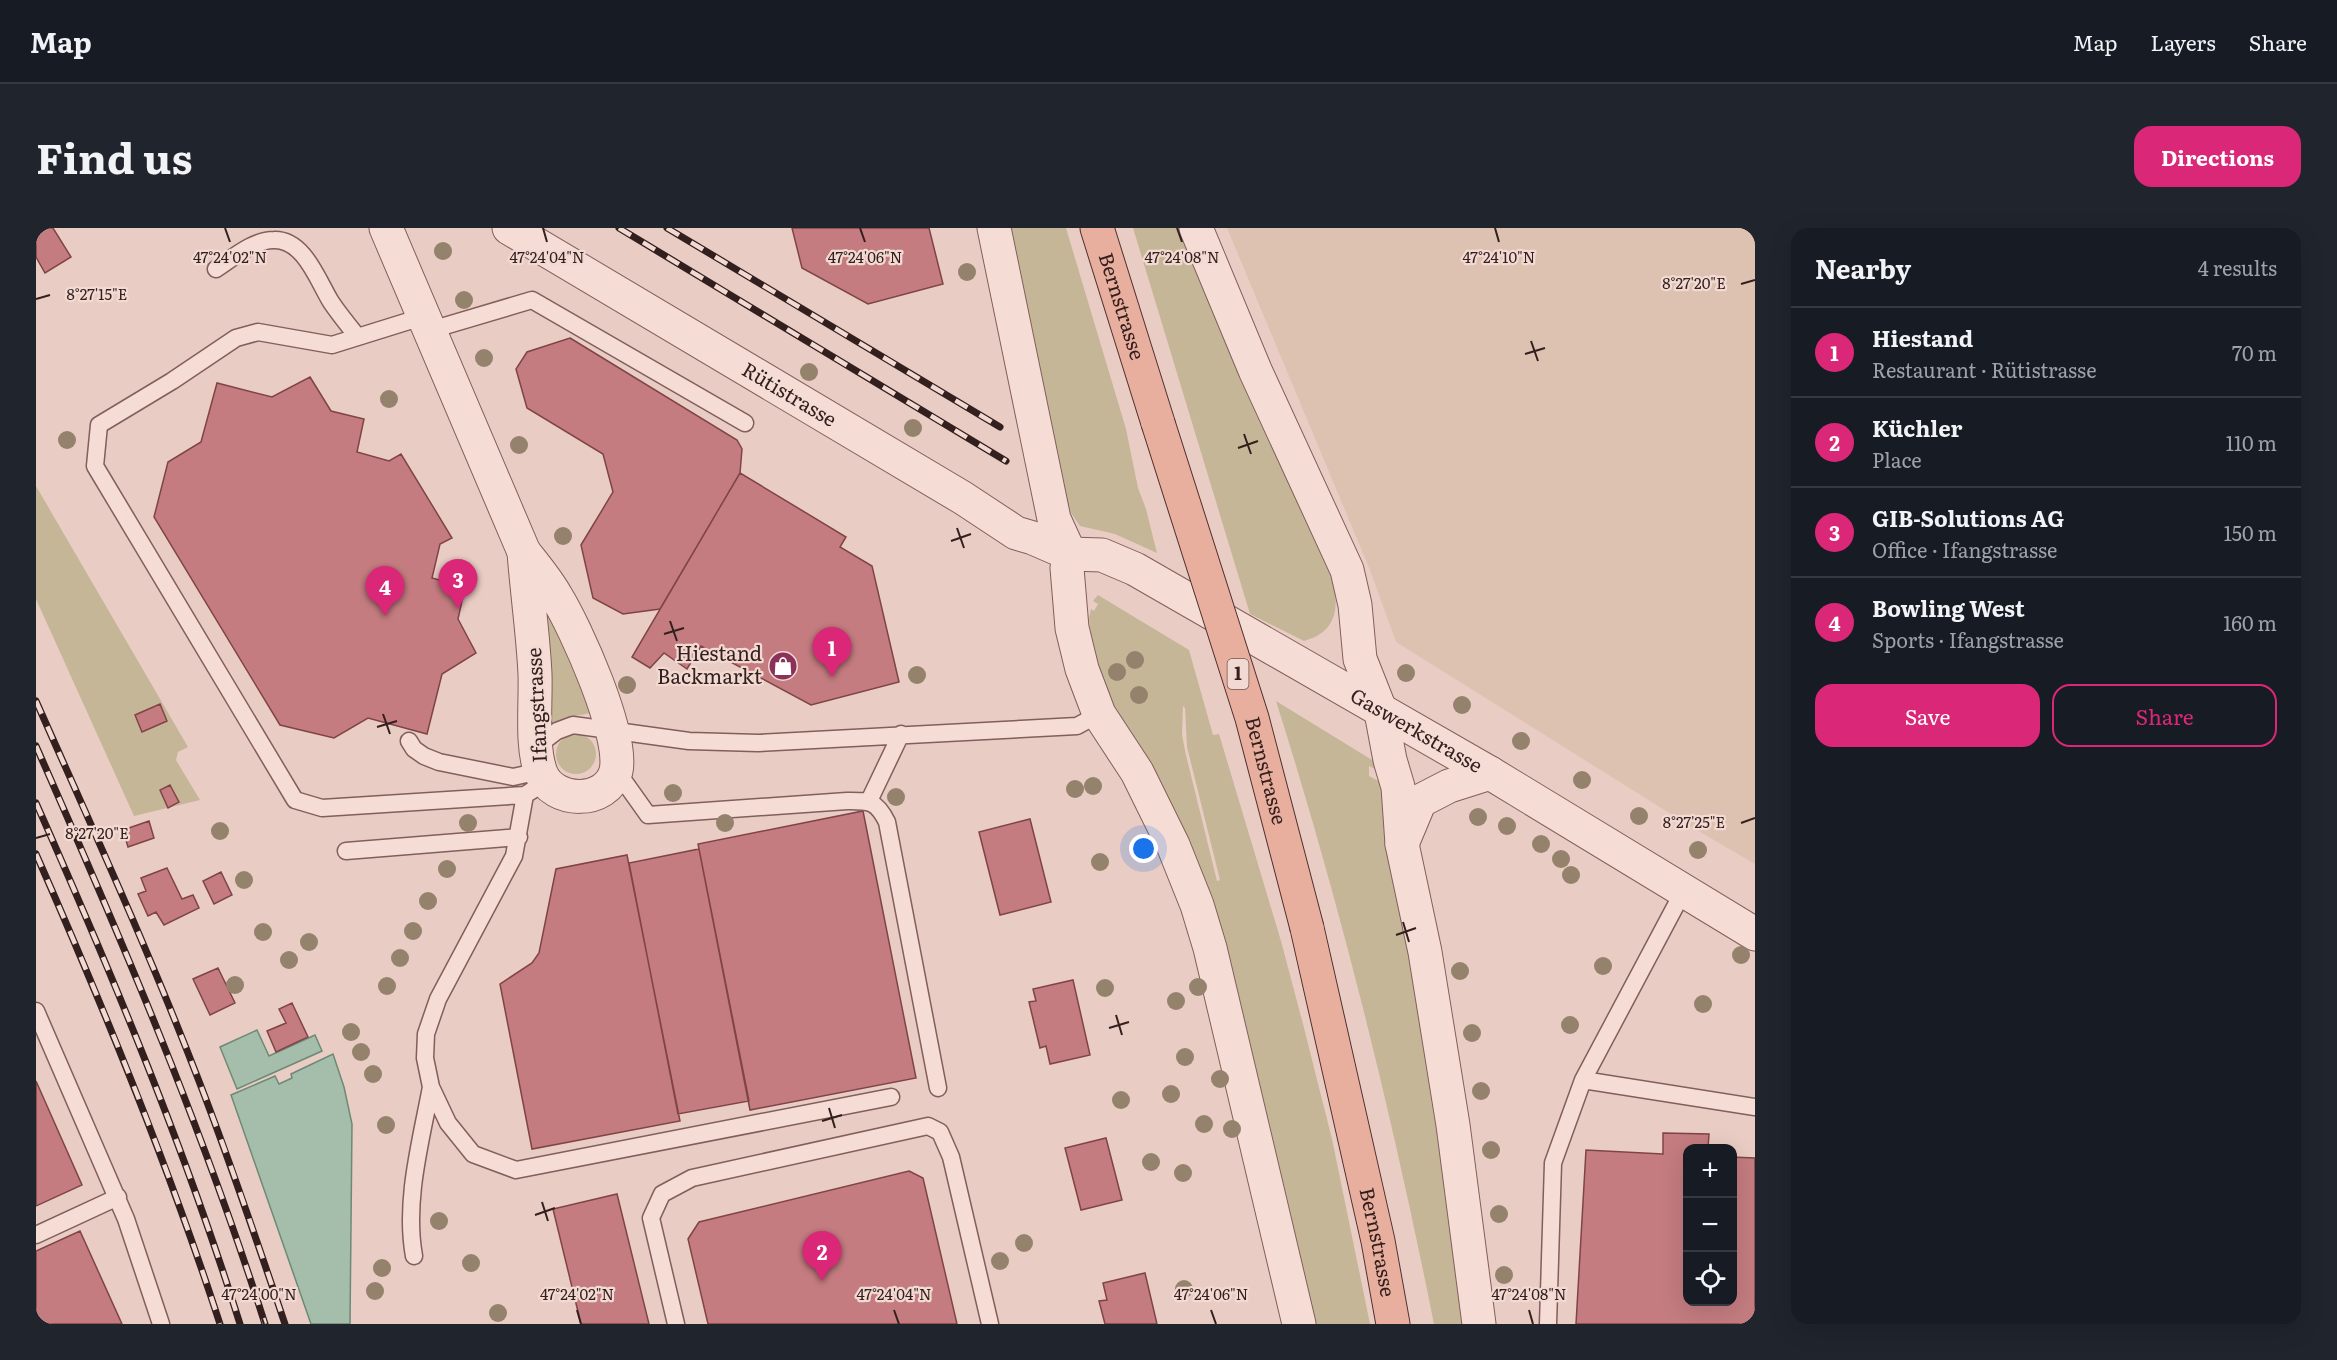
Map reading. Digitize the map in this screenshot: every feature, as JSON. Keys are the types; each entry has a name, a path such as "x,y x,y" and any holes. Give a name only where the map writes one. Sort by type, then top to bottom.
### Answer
{"main road":[{"name":"Bernstrasse","path":"1097,228 1252,718 1307,928 1378,1240 1393,1324"}],"street":[{"path":"386,228 428,323"},
{"name":"Rütistrasse","path":"509,228 963,498 1016,533 1070,554"},
{"path":"994,228 1054,519 1070,554 1067,568 1072,628 1082,669 1099,714 1137,772 1173,845 1197,905 1210,948 1299,1324"},
{"path":"1196,228 1255,370 1347,570 1355,605 1360,659 1381,711 1389,760 1398,787 1402,844 1425,952 1449,1102 1479,1324"},
{"name":"Ifangstrasse","path":"428,323 524,552 561,604 606,705 613,732 616,770 608,784 582,797 560,793 537,774 534,645 524,552"},
{"name":"Gaswerkstrasse","path":"1070,554 1102,555 1135,568 1490,773 1755,934"},
{"path":"1402,844 1420,801 1449,786 1490,773"}],"lane":[{"path":"216,269 258,243 285,240 305,257 332,304 357,336"},
{"path":"537,774 322,808 296,800 95,465 99,424 172,381 236,338 258,332 332,345 357,336 532,300 745,423"},
{"path":"891,1097 516,1170 473,1154 448,1123 431,1087 425,1058 426,1034 438,999 511,862 537,774 557,731 568,726 581,725 613,732 689,741 758,743 1077,726 1099,714"},
{"path":"869,801 901,734"},
{"path":"410,741 414,750 424,756 468,768 513,777 537,774"},
{"path":"616,770 648,815 869,801 881,809 887,822 938,1088"},
{"path":"346,851 519,837"},
{"path":"1548,1324 1553,1163 1583,1080 1684,890"},
{"path":"36,1011 118,1197 161,1324"},
{"path":"1583,1080 1755,1107"},
{"path":"414,1256 411,1240 414,1185 431,1087"},
{"path":"676,1324 651,1218 662,1194 692,1178 928,1126 940,1132 951,1157 990,1324"},
{"path":"36,1235 118,1197"}],"shaded area":[{"path":"1004,228 1066,228 1126,429 1138,488 1157,553 1115,534 1080,526 1066,506"},
{"path":"1133,228 1183,228 1326,553 1333,579 1336,605 1334,617 1319,635 1304,641 1250,614"},
{"path":"1227,228 1755,228 1755,864 1690,826 1396,642 1370,570"},
{"path":"36,486 188,747 178,752 176,760 200,800 134,816 36,599"},
{"path":"1098,595 1189,650 1213,735 1219,734 1281,941 1332,1139 1370,1324 1312,1324 1238,1006 1110,708 1092,648 1089,618 1091,609 1094,611 1098,604 1093,601","holes":["1183,706 1187,747 1220,880 1217,881 1182,735"]},
{"path":"549,608 592,713 564,718 550,726 543,610"},
{"path":"1276,701 1377,763 1379,771 1369,766 1369,776 1382,783 1471,1324 1434,1324 1401,1167 1364,1011 1322,855"},
{"path":"576,734 590,740 596,754 590,768 576,774 562,768 556,754 562,740"},
{"path":"257,1030 269,1056 315,1035 322,1051 237,1089 220,1047"},
{"path":"333,1054 344,1087 352,1124 350,1324 311,1324 231,1095 275,1076 279,1084 292,1078 291,1074"}],"building":[{"path":"36,228 53,228 71,257 45,273 36,257"},
{"path":"792,228 929,228 943,284 868,304 802,268"},
{"path":"570,338 737,440 742,449 740,473 660,609 623,614 593,598 581,545 613,492 603,454 527,408 516,369 527,352"},
{"path":"310,377 331,411 364,419 357,452 389,461 401,454 452,538 440,544 432,578 465,587 458,619 476,653 442,674 427,734 368,718 334,738 280,725 154,517 168,462 201,442 217,383 272,397"},
{"path":"740,473 846,537 840,547 872,566 899,682 811,705 701,646 687,669 664,653 650,668 632,657"},
{"path":"160,704 167,721 142,732 135,715"},
{"path":"170,785 179,802 168,808 160,790"},
{"path":"863,811 916,1078 750,1110 698,844"},
{"path":"1030,819 1051,902 1000,915 979,832"},
{"path":"149,821 154,838 128,847 123,830"},
{"path":"699,849 749,1101 678,1114 629,863"},
{"path":"627,855 680,1121 532,1149 500,984 532,963 539,953 556,869"},
{"path":"167,868 182,899 193,895 199,908 164,925 156,912 148,916 138,894 146,891 141,878"},
{"path":"221,872 232,895 214,904 203,881"},
{"path":"218,968 235,1003 210,1015 193,979"},
{"path":"1073,980 1090,1055 1050,1064 1046,1046 1040,1048 1029,1002 1036,1001 1033,989"},
{"path":"292,1003 308,1037 276,1052 267,1031 286,1023 279,1009"},
{"path":"36,1081 82,1185 36,1206"},
{"path":"1663,1133 1709,1134 1708,1144 1683,1144 1683,1306 1737,1306 1737,1157 1755,1158 1755,1324 1576,1324 1586,1150 1663,1154"},
{"path":"1106,1138 1122,1200 1081,1210 1065,1148"},
{"path":"909,1171 923,1178 957,1324 708,1324 688,1239 699,1222"},
{"path":"617,1194 649,1324 581,1324 553,1209"},
{"path":"80,1231 122,1324 36,1324 36,1251"},
{"path":"1145,1273 1157,1324 1105,1324 1099,1301 1107,1300 1103,1283"}],"railway":[{"path":"619,228 1006,461"},
{"path":"667,228 1000,427"},
{"path":"36,701 159,981 232,1169 285,1324"},
{"path":"36,746 129,960 187,1104 241,1250 265,1324"},
{"path":"36,803 146,1061 195,1192 240,1324"},
{"path":"36,854 134,1087 179,1205 220,1324"}],"place":[{"name":"GIB-Solutions AG","path":"458,609"},
{"name":"Bowling West","path":"385,616"},
{"name":"Hiestand Backmarkt","path":"783,666"},
{"name":"Hiestand","path":"832,677"},
{"name":"Küchler","path":"822,1281"}]}
